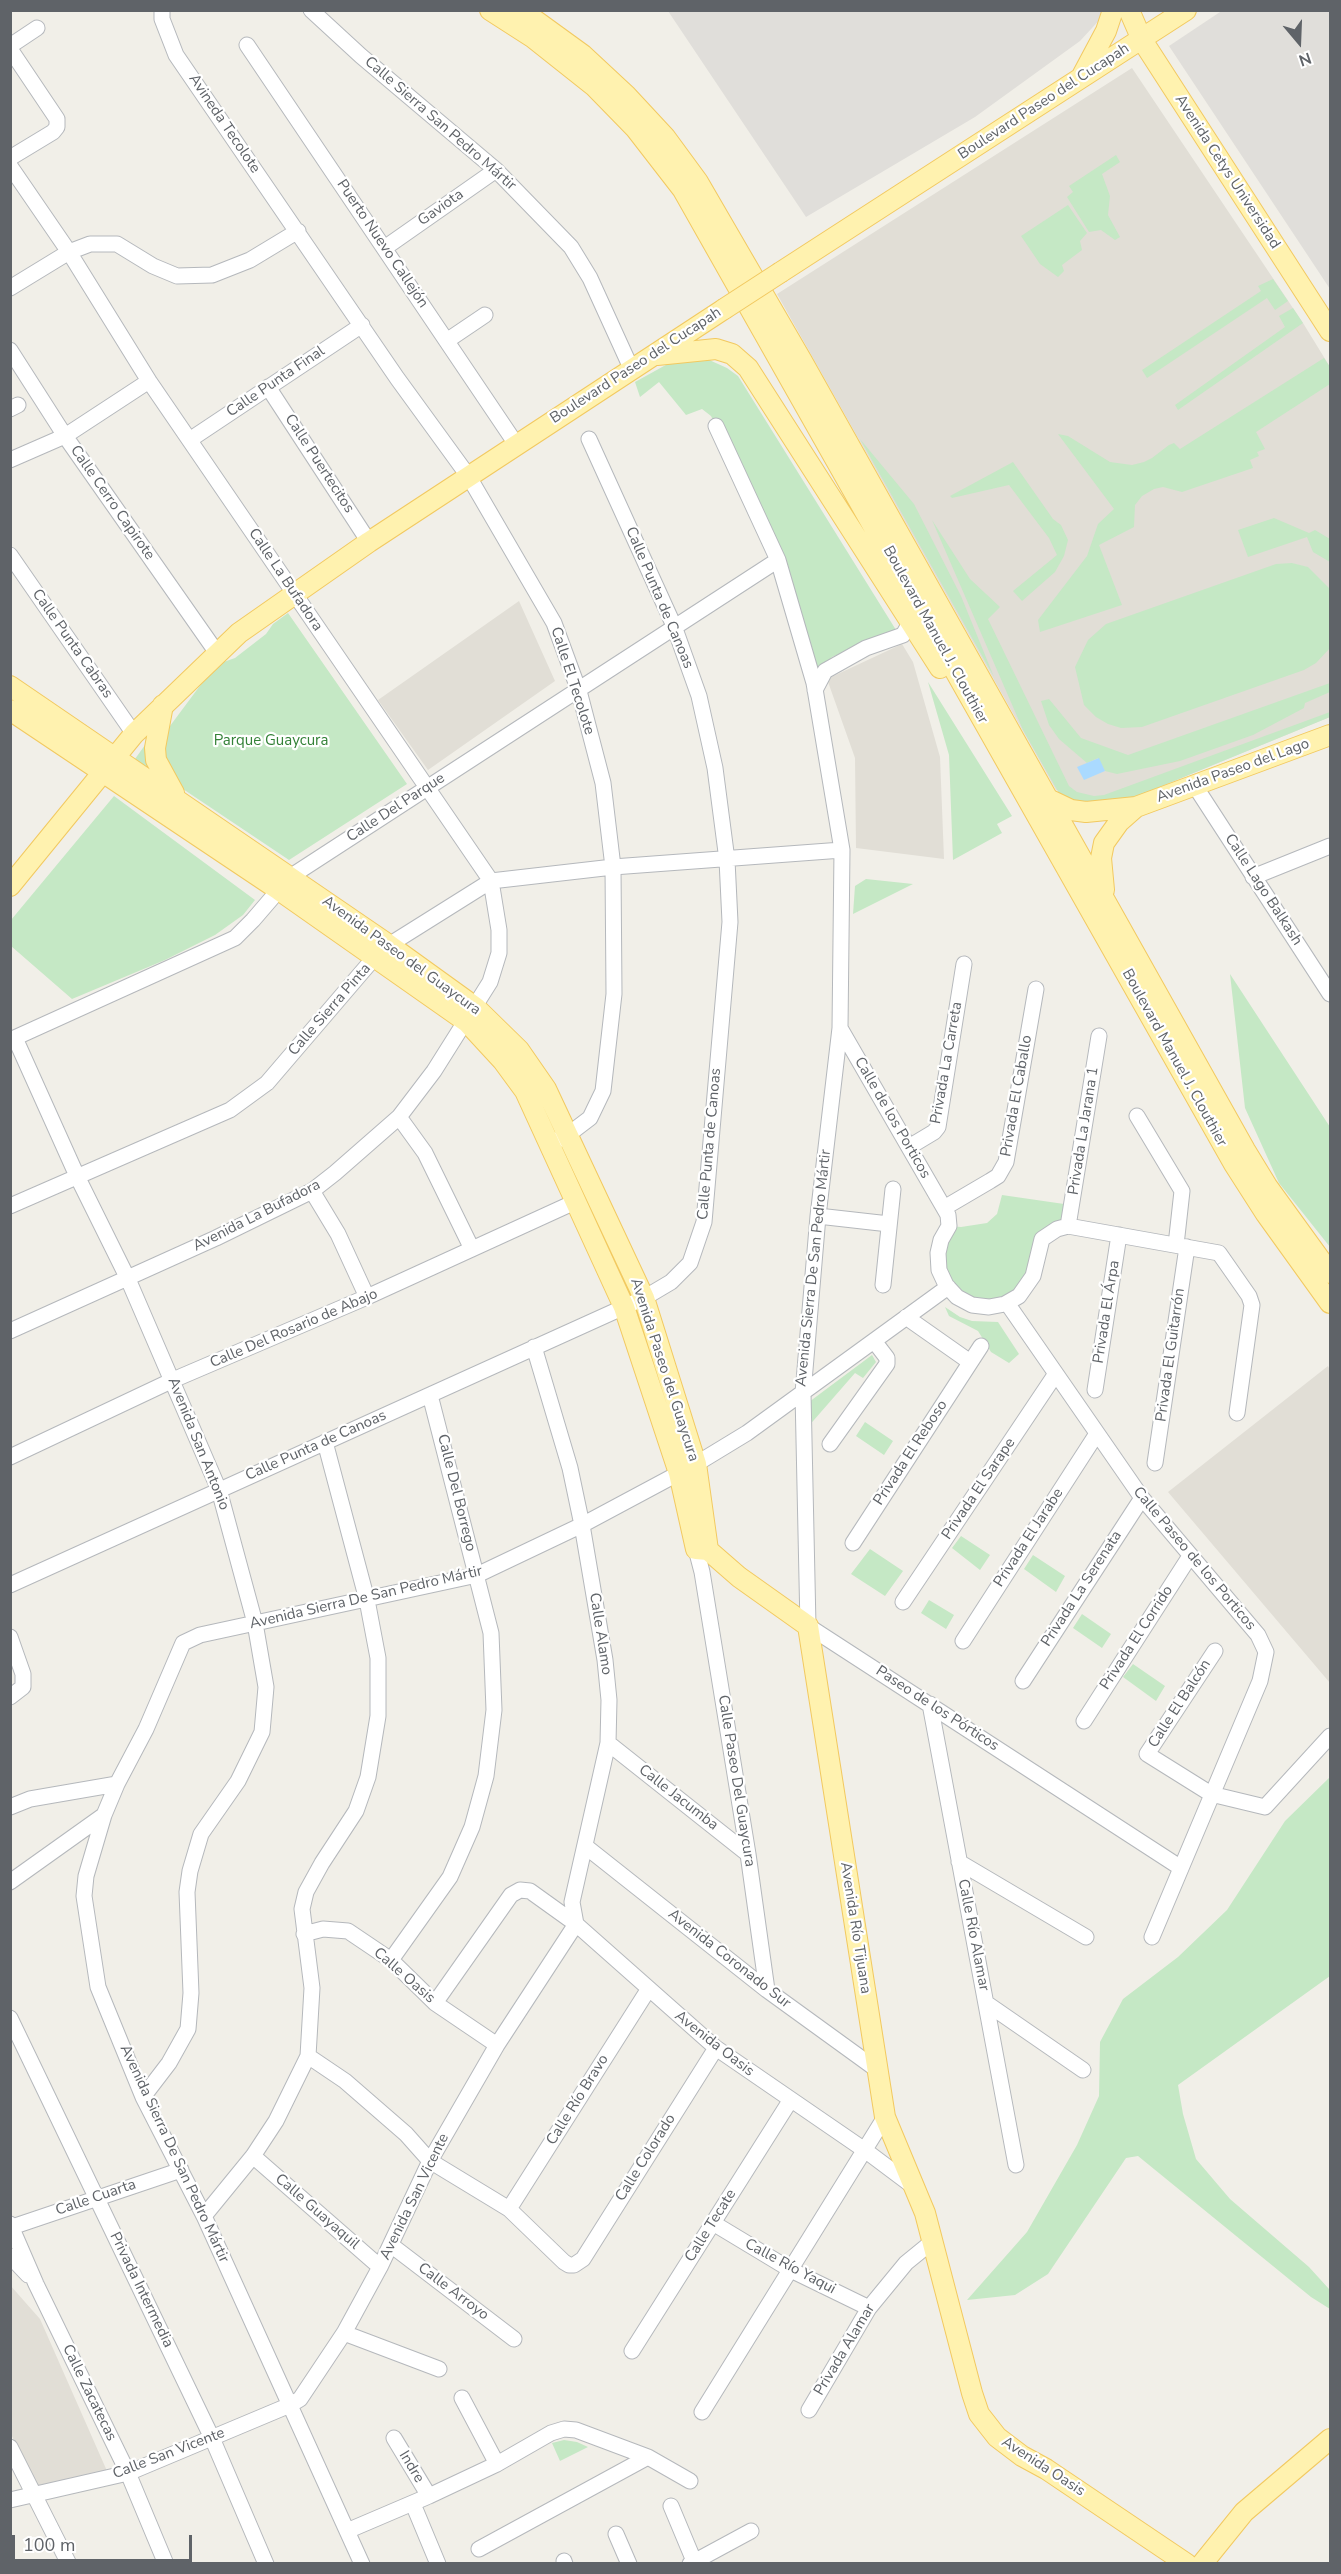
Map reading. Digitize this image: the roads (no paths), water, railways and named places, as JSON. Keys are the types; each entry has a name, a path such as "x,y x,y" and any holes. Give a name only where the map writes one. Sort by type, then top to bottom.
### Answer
{"main road":[{"name":"Boulevard Manuel J. Clouthier","path":"490,10 532,37 574,69 635,128 666,166 702,222 1234,1164 1266,1214 1330,1303"},
{"name":"Boulevard Manuel J. Clouthier","path":"521,10 605,74 665,137 698,182 802,361 1256,1168 1330,1273"},
{"path":"1082,76 1106,31 1113,10"},
{"name":"Avenida Cetys Universidad","path":"1129,10 1142,40 1330,331"},
{"name":"Boulevard Paseo del Cucapah","path":"10,886 134,734 239,633 293,593 631,368 1186,10"},
{"path":"649,357 687,350 716,349 732,354 748,369 910,623 1013,776"},
{"name":"Avenida Paseo del Guaycura","path":"10,686 109,765 285,884 519,1050 546,1089 569,1134 644,1298 687,1469 702,1550"},
{"path":"164,704 156,742 156,760 166,782 180,802"},
{"name":"Avenida Paseo del Guaycura","path":"10,710 180,802 285,884"},
{"name":"Avenida Paseo del Lago","path":"1136,807 1330,735"},
{"path":"1048,799 1071,810 1086,812 1136,807"},
{"path":"1107,901 1101,872 1104,843 1119,822 1136,807"},
{"name":"Avenida Paseo del Guaycura","path":"471,1014 525,1091 624,1307 687,1469"},
{"name":"Paseo de los Pórticos","path":"702,1550 808,1626"},
{"name":"Avenida Río Tijuana","path":"808,1626 885,2117"},
{"name":"Avenida Oasis","path":"885,2117 916,2189 933,2241 979,2414 997,2437 1022,2456 1046,2469 1187,2564"},
{"path":"1202,2564 1244,2512 1330,2439"}],"street":[{"name":"Avineda Tecolote","path":"162,10 162,19 176,55 298,231"},
{"name":"Calle Sierra San Pedro Mártir","path":"311,10 361,56 496,170 572,247 590,278 631,368"},
{"path":"10,158 53,132 57,127 57,119 10,47 37,28"},
{"name":"Puerto Nuevo Callejón","path":"247,45 386,247 516,444"},
{"name":"Calle La Bufadora","path":"10,166 69,252 149,381 491,881 499,930 499,953 490,982 471,1014"},
{"name":"Gaviota","path":"386,247 496,170"},
{"path":"10,288 69,252 90,244 117,244 153,266 177,276 212,275 250,260 298,231"},
{"name":"Calle El Tecolote","path":"298,231 469,477 554,623 579,691 603,783 613,867 614,994 603,1090 590,1118 569,1134 550,1144"},
{"path":"448,340 486,315"},
{"name":"Calle Punta Final","path":"190,439 362,326"},
{"name":"Calle Cerro Capirote","path":"10,350 65,436 217,652"},
{"path":"10,460 65,436 149,381"},
{"name":"Calle Puertecitos","path":"268,387 369,542"},
{"name":"Avenida Sierra De San Pedro Mártir","path":"362,2564 204,2216 143,2097 98,1987 89,1943 84,1896 86,1876 104,1815 117,1784 146,1729 183,1643 200,1635 477,1575 582,1525 687,1469 747,1433 803,1393 818,1216 840,1028 842,850 815,690 778,560 716,426"},
{"name":"Calle Punta de Canoas","path":"10,1585 644,1298 671,1282 690,1263 704,1222 730,922 727,860 715,768 699,696 674,626 589,439"},
{"name":"Calle Punta Cabras","path":"10,555 134,734"},
{"name":"Calle Del Parque","path":"13,1039 235,938 285,884 426,788 778,560"},
{"path":"815,690 825,671 866,648 903,635 910,623"},
{"name":"Calle Lago Balkash","path":"1195,786 1330,994"},
{"path":"1253,877 1330,846"},
{"name":"Calle Sierra Pinta","path":"10,1206 230,1110 267,1083 381,951 491,881 613,867 842,850"},
{"name":"Privada La Carreta","path":"909,1147 934,1132 938,1127 963,964"},
{"name":"Privada El Caballo","path":"944,1208 998,1176 1006,1162 1036,989"},
{"name":"Avenida La Bufadora","path":"10,1331 128,1279 312,1191 399,1117 434,1071 471,1014"},
{"name":"Calle de los Porticos","path":"840,1028 944,1208"},
{"name":"Privada La Jarana 1","path":"1068,1226 1099,1036"},
{"name":"Avenida San Antonio","path":"13,1039 128,1279 219,1490 255,1623 266,1688 262,1732 238,1781 201,1834 190,1870 187,1892 191,1993 188,2029 170,2062 143,2097"},
{"name":"Privada El Guitarrón","path":"1137,1116 1184,1197 1182,1246 1155,1463"},
{"path":"399,1117 425,1153 472,1249"},
{"path":"883,1285 893,1189"},
{"path":"312,1191 338,1234 367,1297"},
{"name":"Calle Del Rosario de Abajo","path":"10,1457 173,1380 367,1297 577,1201"},
{"path":"944,1208 950,1220 938,1253 939,1270 948,1287 957,1297 972,1305 989,1307 1007,1303 1019,1296 1030,1284 1042,1239 1057,1229 1068,1226 1219,1253 1249,1296 1252,1305 1237,1413"},
{"path":"818,1216 889,1224"},
{"name":"Privada El Árpa","path":"1095,1390 1119,1235"},
{"path":"803,1393 948,1287"},
{"name":"Calle Paseo de los Porticos","path":"1007,1303 1096,1435 1142,1498 1258,1635 1266,1652 1260,1681 1210,1794 1152,1937"},
{"path":"906,1317 970,1362"},
{"path":"830,1444 886,1364 885,1355 874,1341"},
{"name":"Privada El Reboso","path":"853,1543 981,1346"},
{"name":"Calle Alamo","path":"534,1347 570,1468 605,1660 609,1700 608,1743 572,1902 576,1924"},
{"name":"Privada El Sarape","path":"903,1602 1055,1375"},
{"name":"Avenida Río Tijuana","path":"803,1393 808,1626"},
{"name":"Calle Del Borrego","path":"391,1960 450,1877 472,1827 486,1776 494,1710 491,1633 430,1395"},
{"name":"Privada El Jarabe","path":"963,1641 1096,1435"},
{"path":"204,2216 253,2156 276,2121 308,2056 312,1988 302,1909 306,1892 356,1811 368,1777 378,1716 378,1658 368,1600 325,1442"},
{"name":"Privada La Serenata","path":"1023,1681 1142,1498"},
{"name":"Calle Paseo Del Guaycura","path":"702,1550 702,1572 748,1854 767,1990"},
{"name":"Privada El Corrido","path":"1084,1720 1190,1556"},
{"name":"Paseo de los Pórticos","path":"808,1626 1180,1868"},
{"path":"10,1637 23,1674 23,1687 10,1697"},
{"name":"Calle El Balcón","path":"1210,1794 1147,1754 1215,1651"},
{"name":"Calle Río Alamar","path":"930,1704 1016,2165"},
{"path":"1210,1794 1265,1807 1330,1736"},
{"name":"Calle Jacumba","path":"608,1743 748,1854"},
{"path":"10,1807 30,1798 117,1784"},
{"path":"10,1882 104,1815"},
{"name":"Avenida Coronado Sur","path":"585,1846 767,1990 876,2068"},
{"path":"959,1862 1086,1937"},
{"name":"Avenida Oasis","path":"435,2003 511,1895 520,1890 530,1891 576,1924 716,2048 790,2101 866,2151 916,2189"},
{"name":"Avenida San Vicente","path":"290,2405 300,2399 344,2333 391,2245 430,2161 497,2045 576,1924"},
{"name":"Calle Oasis","path":"304,1934 323,1929 348,1931 391,1960 435,2003 497,2045"},
{"name":"Calle Río Bravo","path":"509,2209 648,1990"},
{"path":"986,2004 1083,2070"},
{"name":"Privada Intermedia","path":"10,2018 212,2438 266,2564"},
{"name":"Calle Colorado","path":"509,2209 568,2265 574,2265 583,2259 716,2048"},
{"path":"308,2056 345,2081 406,2134 430,2161 509,2209"},
{"name":"Calle Tecate","path":"632,2351 790,2101"},
{"path":"702,2412 885,2117"},
{"name":"Calle Guayaquil","path":"253,2156 380,2267"},
{"name":"Calle Cuarta","path":"11,2226 181,2170"},
{"name":"Calle Río Yaqui","path":"713,2223 791,2270 869,2308"},
{"name":"Calle Zacatecas","path":"11,2226 36,2284 128,2473 166,2564"},
{"name":"Privada Alamar","path":"809,2410 869,2308 906,2263 933,2241"},
{"name":"Calle Arroyo","path":"391,2245 514,2339"},
{"path":"10,2256 36,2284"},
{"path":"344,2333 439,2369"},
{"path":"462,2398 497,2464"},
{"name":"Calle San Vicente","path":"10,2500 128,2473 290,2405"},
{"path":"347,2531 412,2504 497,2464 551,2433 564,2429 576,2430 648,2457 690,2481"},
{"name":"Indre","path":"394,2438 429,2496"},
{"path":"10,2447 69,2564"},
{"path":"479,2549 648,2457"},
{"path":"412,2504 438,2564"},
{"path":"671,2506 692,2563 751,2531"},
{"path":"616,2534 629,2564"}],"water":[{"path":"1099,758 1105,771 1084,780 1077,767"}],"park label":[{"name":"Parque Guaycura","path":"271,741"}]}
